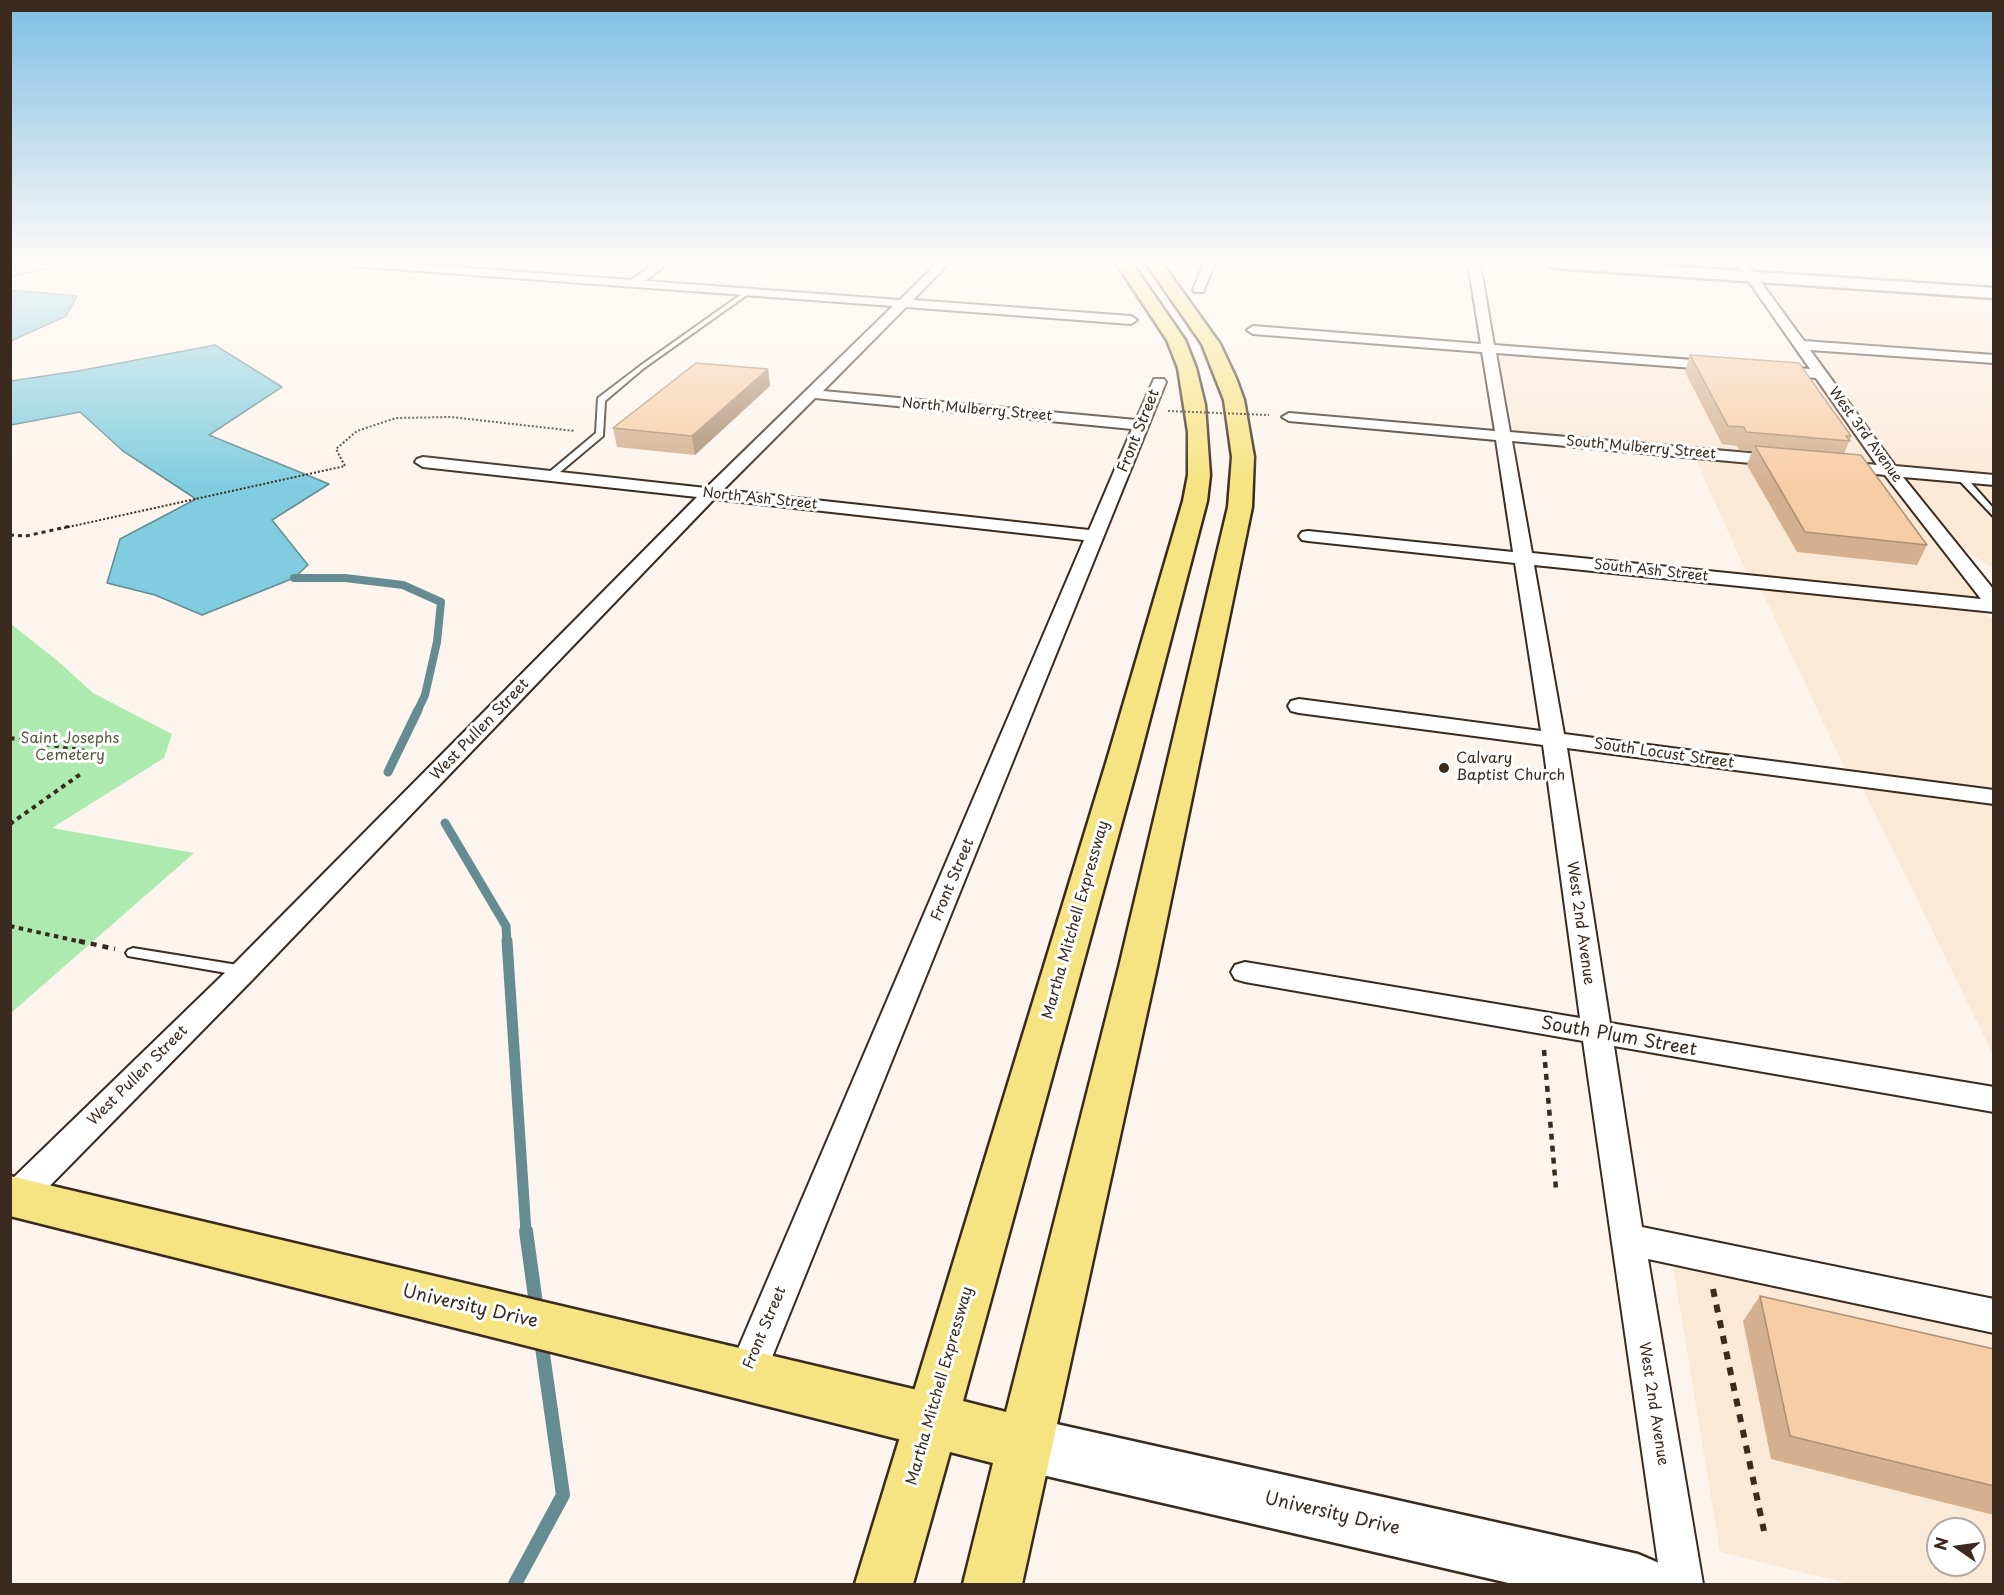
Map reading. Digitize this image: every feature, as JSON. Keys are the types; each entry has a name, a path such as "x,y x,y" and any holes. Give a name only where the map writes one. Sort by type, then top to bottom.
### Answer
{"main road":[{"name":"Martha Mitchell Expressway","path":"884,1584 1132,727 1185,539 1198,484 1195,405 1184,360 1174,337"},
{"path":"992,1584 1138,967 1240,507 1243,457 1234,400 1227,378 1206,337"},
{"name":"University Drive","path":"13,1197 578,1333 745,1377 1025,1444 1638,1584"}],"street":[{"name":"West Pullen Street","path":"13,1197 244,971 710,494 870,337"},
{"path":"1350,337 1739,367"},
{"name":"West 2nd Avenue","path":"1486,337 1554,739 1627,1239 1682,1584"},
{"name":"West 3rd Avenue","path":"1796,337 1890,471 1994,604"},
{"path":"1801,345 1994,359"},
{"path":"1762,369 1821,374"},
{"name":"Front Street","path":"745,1377 1159,382"},
{"name":"North Mulberry Street","path":"813,394 1142,425"},
{"name":"South Mulberry Street","path":"1289,417 1796,462"},
{"name":"North Ash Street","path":"423,462 1096,536"},
{"path":"1819,464 1994,480"},
{"name":"South Ash Street","path":"1308,536 1994,604"},
{"name":"South Locust Street","path":"1299,706 1994,797"},
{"name":"South Plum Street","path":"1245,972 1994,1101"},
{"path":"1627,1239 1994,1316"}],"lane":[{"path":"550,476 600,434 601,400 685,337"},
{"path":"1961,477 1994,515"},
{"path":"133,953 244,971"}],"path":[{"path":"1168,411 1269,415"},
{"path":"10,534 26,536 345,466 336,448 357,431 396,418 451,417 600,434"},
{"path":"10,738 86,751"},
{"path":"10,824 82,773"},
{"path":"10,926 133,953"},
{"path":"1543,1043 1556,1189"},
{"path":"1712,1283 1764,1532"}],"shaded area":[{"path":"1807,337 1993,337 1993,356 1811,343"},
{"path":"1813,349 1993,362 1993,568 1929,529 1982,600 1748,576 1691,449 1514,432 1497,351 1830,377"},
{"path":"1759,585 1975,608 1993,620 1993,791 1846,771"},
{"path":"1862,787 1993,804 1993,1055"},
{"path":"1673,1266 1993,1332 1993,1584 1850,1584 1720,1552"}],"green space":[{"name":"Saint Josephs Cemetery","path":"11,624 59,662 93,693 172,734 164,758 52,828 194,853 11,1013"}],"water":[{"path":"215,345 282,387 209,435 329,484 272,520 308,565 294,578 202,615 155,595 107,583 120,539 196,499 123,451 80,412 11,425 11,381"}],"building":[{"path":"1690,355 1799,363 1851,436 1846,436 1850,441 1746,432 1744,427 1728,426"},
{"path":"696,363 768,369 692,436 613,428"},
{"path":"1755,446 1861,455 1927,545 1805,532"},
{"path":"1760,1296 1994,1349 1994,1486 1790,1436"}],"waterway":[{"path":"294,578 345,578 403,585 441,602 437,642 425,695 417,712"},
{"path":"388,772 418,710"},
{"path":"445,823 506,926 507,943"},
{"path":"507,941 526,1232"},
{"path":"526,1231 537,1311"},
{"path":"515,1584 563,1495 541,1340"}],"place":[{"name":"Calvary Baptist Church","path":"1444,768"}]}
